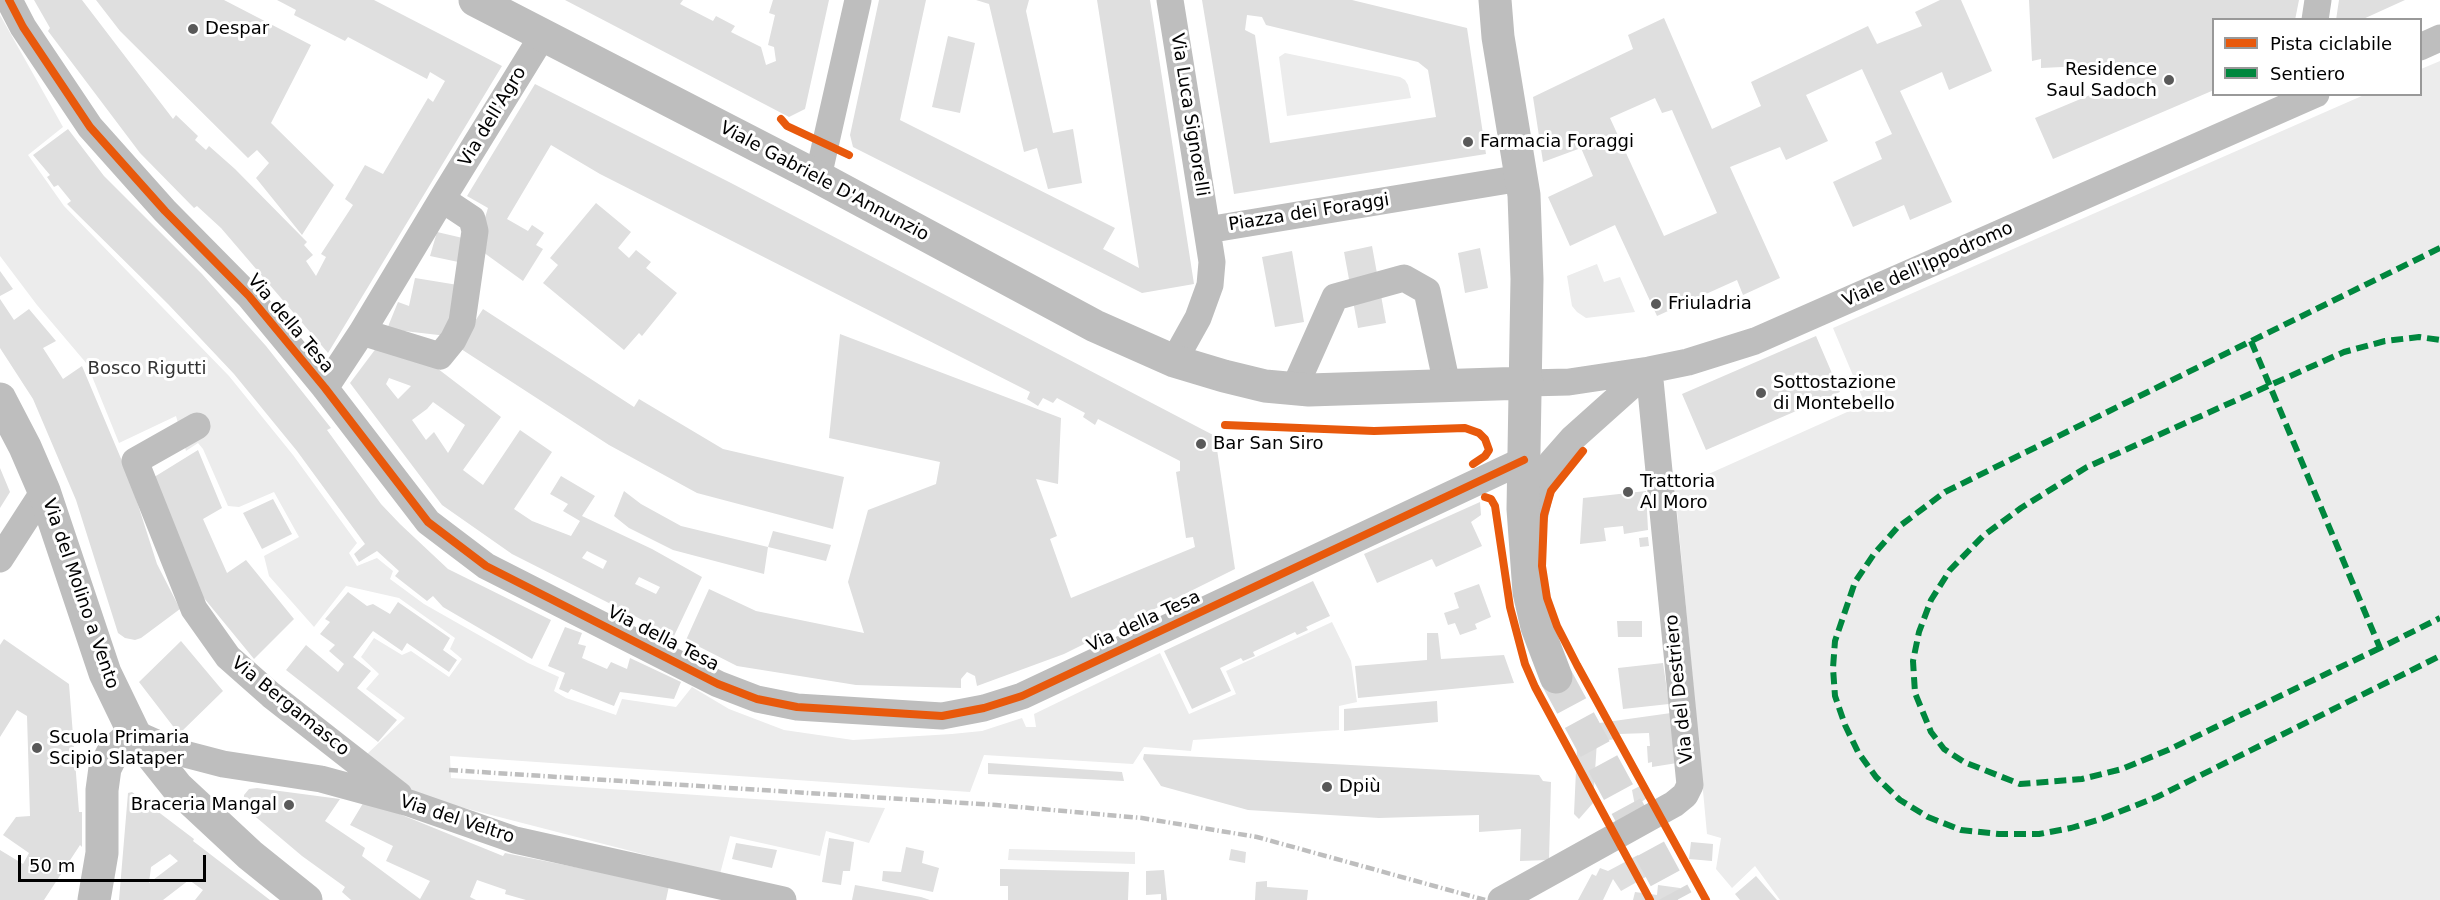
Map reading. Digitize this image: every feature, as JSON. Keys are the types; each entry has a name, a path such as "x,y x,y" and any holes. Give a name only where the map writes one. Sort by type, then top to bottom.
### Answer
{"main road":[{"name":"Viale Gabriele D'Annunzio","path":"475,0 818,177 1095,326 1174,361"},
{"path":"1498,0 1498,37 1521,178 1527,279 1527,383 1523,509 1529,592 1537,627 1556,676"},
{"path":"1174,361 1265,386 1309,390 1527,383"},
{"name":"Via del Molino a Vento","path":"0,399 44,490 105,673 134,733 177,788 250,855 306,900"},
{"path":"94,898 102,853 102,790 105,768 113,752 134,733"}],"street":[{"name":"Via della Tesa","path":"9,0 23,27 90,127 165,211 249,296 326,388 428,522 486,566 718,684 757,699 797,707 942,716 984,708 1022,696 1524,460"},
{"path":"818,177 858,0"},
{"name":"Via Luca Signorelli","path":"1170,0 1207,230"},
{"path":"2315,18 2318,0"},
{"name":"Via dell'Agro","path":"326,388 543,35"},
{"path":"2422,47 2440,38"},
{"name":"Viale dell'Ippodromo","path":"1527,383 1569,382 1649,370 1688,362 1755,341 2307,97"},
{"name":"Piazza dei Foraggi","path":"1174,361 1198,318 1210,285 1212,262 1207,230 1521,178"},
{"path":"362,332 440,356 453,340 462,322 466,306 474,231 472,219 442,200"},
{"path":"1294,388 1335,297 1404,278 1427,291 1447,385"},
{"path":"1529,592 1531,532 1539,496 1551,463 1573,438 1649,370"},
{"name":"Via del Destriero","path":"1501,900 1674,804 1685,795 1690,785 1649,370"},
{"name":"Via Bergamasco","path":"197,426 135,461 194,609 228,657 271,694 409,803"},
{"path":"0,559 44,490"},
{"name":"Via del Veltro","path":"134,733 177,752 223,764 321,779 409,803 514,840 783,900"}],"green space":[{"name":"Bosco Rigutti","path":"0,15 63,127 28,155 64,206 229,376 293,455 357,543 349,553 357,566 377,558 393,571 390,579 424,604 528,663 559,677 554,691 566,698 616,715 622,699 676,707 692,687 729,709 784,730 853,740 952,734 982,731 1022,718 1026,727 1036,727 1034,714 1160,653 1189,714 1236,694 1226,671 1332,622 1351,661 1357,702 1339,706 1339,730 1193,740 1191,751 1144,747 1133,764 984,755 970,792 450,756 451,778 885,808 869,843 826,831 820,856 730,836 720,874 410,794 366,755 405,718 366,689 379,674 361,657 374,638 402,655 411,651 449,677 462,659 450,649 455,638 399,598 346,586 314,627 269,576 264,556 299,537 274,492 239,507 228,506 203,449 198,443 186,451 176,416 119,443 87,364 37,305 0,256"},
{"path":"1285,53 1400,77 1408,85 1411,98 1287,116 1279,57"},
{"path":"2440,61 2440,900 1780,900 1755,866 1732,888 1716,869 1721,838 1707,834 1675,489 1865,404 1833,328 2362,96 2422,96 2422,69"},
{"path":"1597,264 1604,282 1620,277 1635,312 1586,318 1572,306 1567,276"},
{"path":"1009,849 1135,852 1135,864 1008,860"}],"building":[{"path":"34,0 82,0 173,119 176,115 198,136 195,140 206,150 209,146 235,169 307,242 304,245 313,255 306,261 316,276 326,257 321,254 353,205 345,199 365,165 383,174 428,98 433,102 445,81 430,72 427,79 348,37 345,41 294,15 296,10 277,0 374,0 502,66 328,353 221,228 197,206 194,208 140,153 48,31 50,28"},
{"path":"96,0 224,0 311,45 271,123 334,185 302,235 256,178 269,163 257,150 248,158 120,31"},
{"path":"565,0 683,0 680,4 713,21 716,16 735,26 731,32 761,47 766,65 776,61 774,47 768,45 775,15 769,13 773,0 829,0 805,109 789,117"},
{"path":"879,0 926,0 900,120 1115,228 1103,249 1139,268 1097,0 1150,0 1194,284 1142,293 853,147 850,135"},
{"path":"976,0 1029,0 1026,11 1053,133 1073,129 1082,183 1048,189 1037,148 1024,152 989,4"},
{"path":"1202,0 1352,0 1467,28 1486,154 1234,194","holes":["1247,15 1262,17 1266,25 1418,62 1428,70 1436,117 1270,143 1255,35 1245,30"]},
{"path":"1940,0 1961,0 1992,71 1949,90 1942,72 1900,91 1952,202 1910,220 1904,205 1853,227 1833,182 1882,159 1875,142 1892,134 1862,69 1806,95 1828,141 1786,160 1780,147 1730,167 1780,278 1743,295 1737,280 1657,316 1615,225 1570,246 1548,197 1593,176 1581,148 1543,162 1533,97 1633,49 1628,35 1664,18 1712,129 1761,106 1751,82 1868,26 1877,44 1922,26 1915,12","holes":["1655,98 1662,113 1672,110 1717,213 1664,236 1610,118"]},
{"name":"Residence Saul Sadoch","path":"2029,0 2299,0 2295,18 2212,18 2212,91 2053,159 2035,118 2150,70 2149,63 2041,68 2041,59 2032,61"},
{"path":"2339,0 2405,0 2365,18 2336,18"},
{"path":"948,36 975,43 960,113 932,107"},
{"path":"535,84 731,183 1215,436 1235,569 1064,654 977,686 975,676 967,672 961,679 961,688 856,685 737,666 686,640 709,589 756,611 864,633 848,582 868,510 936,484 940,462 829,438 840,334 1061,418 1058,484 1036,479 1057,536 1050,539 1071,598 1195,547 1193,537 1186,538 1176,472 1180,471 1180,461 1098,419 1095,425 1083,417 1085,413 1057,398 1053,403 1043,398 1038,406 1027,399 1030,392 600,174 551,145 507,219 528,231 532,225 544,233 536,245 543,249 523,281 476,247 488,208 467,196"},
{"path":"68,129 104,176 202,274 266,346 331,428 327,430 381,504 400,524 448,569 551,620 532,659 443,607 433,596 427,601 395,576 399,571 377,551 359,562 354,554 365,544 297,451 234,374 168,304 67,204 71,201 58,185 54,187 47,177 50,175 33,155"},
{"path":"596,203 631,232 618,248 629,258 636,250 651,262 646,268 677,293 642,336 639,333 624,350 543,283 558,265 550,258"},
{"path":"437,232 467,239 463,263 430,256"},
{"path":"1372,246 1386,323 1358,328 1344,252"},
{"path":"1480,248 1488,288 1465,293 1458,253"},
{"path":"1292,251 1304,322 1275,327 1262,257"},
{"path":"0,271 13,289 0,296"},
{"path":"415,278 458,285 447,336 387,329 398,302 409,306"},
{"path":"0,299 14,320 29,309 56,341 43,348 63,379 82,366 130,480 157,564 180,609 141,638 135,640 125,638 118,633 76,500 33,399 0,348"},
{"path":"483,309 634,407 639,399 723,449 844,477 833,529 697,493 609,445 458,347"},
{"name":"Sottostazione di Montebello","path":"1816,336 1840,392 1706,450 1682,394"},
{"path":"377,347 429,362 501,417 463,470 483,485 520,430 552,452 514,509 532,521 571,536 580,521 563,511 568,504 550,494 561,476 595,496 582,516 652,549 702,577 674,636 512,554 442,505 350,383","holes":["389,378 411,386 398,399 386,384","433,402 465,425 448,453 434,432 426,440 412,420","587,551 607,561 603,569 582,558","639,577 660,587 656,594 635,584"]},
{"path":"198,450 222,508 203,519 227,573 246,560 294,619 254,659 199,592 151,479"},
{"path":"0,468 10,492 0,508"},
{"path":"624,491 641,504 681,526 768,547 764,574 673,550 629,528 614,516"},
{"path":"1646,491 1648,530 1624,534 1623,526 1604,528 1606,541 1580,544 1583,498"},
{"path":"273,499 292,534 262,549 243,513"},
{"path":"1480,502 1481,515 1471,522 1482,546 1436,567 1432,559 1377,583 1364,554"},
{"path":"773,531 831,545 826,561 768,547"},
{"path":"1648,537 1649,546 1640,547 1639,538"},
{"path":"1313,581 1330,616 1306,627 1308,630 1297,635 1295,632 1253,652 1255,656 1243,661 1241,658 1220,668 1231,691 1192,709 1164,651"},
{"path":"1479,584 1491,617 1475,624 1477,629 1460,635 1455,623 1448,625 1444,613 1459,608 1454,593"},
{"path":"348,592 367,606 373,604 390,614 398,602 450,638 443,650 457,660 449,672 407,643 402,651 373,631 353,657 371,671 357,688 397,720 378,742 286,670 306,645 338,672 344,664 329,651 335,645 320,634 330,622 325,619"},
{"path":"1617,621 1642,621 1642,637 1618,637"},
{"path":"565,627 582,633 578,644 586,646 582,658 607,669 611,662 627,669 630,658 681,682 674,699 620,692 614,706 571,689 568,693 559,689 565,673 548,666"},
{"path":"1427,633 1438,633 1441,659 1504,655 1514,683 1358,698 1355,666 1427,660"},
{"name":"Scuola Primaria Scipio Slataper","path":"4,639 69,684 79,812 82,812 82,847 80,845 44,900 0,900 0,850 23,864 29,853 3,835 16,817 30,816 27,716 17,710 0,737 0,645"},
{"path":"181,641 223,691 179,734 139,682"},
{"path":"1663,663 1669,704 1623,709 1618,668"},
{"path":"1437,701 1438,722 1344,731 1344,709"},
{"path":"1671,713 1677,763 1652,767 1652,762 1648,763 1649,733 1618,734 1618,739 1597,741 1593,803 1579,819 1574,814 1578,726"},
{"path":"1144,754 1539,775 1543,781 1551,782 1549,860 1520,861 1521,829 1479,832 1479,815 1379,818 1248,810 1161,786 1143,759"},
{"path":"988,763 1122,772 1124,781 988,774"},
{"path":"1646,783 1652,795 1635,806 1632,790"},
{"path":"257,788 340,799 325,821 365,848 362,856 420,899 430,881 386,861 393,846 350,825 365,800 503,856 505,853 669,886 666,900 526,900 505,894 506,890 477,880 470,897 476,900 351,900 342,892 345,887 302,856 244,807 244,795 249,789"},
{"path":"132,792 270,900 195,900 203,890 189,880 163,900 119,900 128,793","holes":["170,854 178,861 149,883 151,867"]},
{"path":"829,838 854,842 850,871 843,871 841,885 822,882"},
{"path":"1691,842 1713,844 1712,861 1689,859"},
{"path":"736,843 777,850 772,868 732,859"},
{"path":"906,847 924,851 922,863 939,868 933,892 882,881 883,871 901,872"},
{"path":"1231,849 1246,852 1245,863 1229,860"},
{"path":"1638,855 1651,874 1621,891 1613,879 1603,900 1578,900 1592,874 1596,876 1600,868 1608,871"},
{"path":"1000,869 1129,872 1128,900 1008,900 1008,886 1000,886"},
{"path":"1164,870 1167,900 1161,900 1161,894 1146,895 1146,871"},
{"path":"1756,876 1777,900 1740,900 1735,894"},
{"path":"1267,881 1267,887 1308,890 1307,900 1255,900 1256,882"},
{"path":"855,885 921,897 930,900 852,900"},
{"path":"1658,885 1680,888 1678,900 1633,900 1635,892 1657,895"}],"tunnel":[{"path":"1556,677 1677,900"}],"railway":[{"path":"449,770 996,805 1142,818 1257,837 1485,900"}],"marked path":[{"path":"2440,248 1945,492 1897,528 1874,554 1855,582 1835,641 1833,668 1835,696 1858,752 1876,777 1900,800 1928,817 1961,830 1999,834 2039,834 2101,819 2157,797 2440,656"},
{"path":"2380,648 2168,750 2122,769 2082,779 2020,784 1964,762 1944,749 1931,732 1915,693 1913,661 1919,632 1931,600 1950,570 1983,536 2021,508 2087,467 2344,352 2385,341 2419,337 2440,340"},
{"path":"2251,341 2380,648 2440,618"}],"cycle path":[{"path":"9,0 23,27 90,127 165,211 249,296 325,388 428,522 486,566 718,684 757,699 797,707 942,716 984,708 1022,696 1524,460"},
{"path":"781,119 787,126 849,155"},
{"path":"1225,425 1374,431 1465,428 1479,433 1485,439 1489,450 1485,456 1473,464"},
{"path":"1583,451 1551,491 1544,515 1542,566 1547,598 1557,626 1577,665 1706,900"},
{"path":"1485,497 1491,499 1495,506 1510,607 1525,664 1535,687 1650,900"}],"place":[{"name":"Despar","path":"193,29"},
{"name":"Residence Saul Sadoch","path":"2169,80"},
{"name":"Farmacia Foraggi","path":"1468,142"},
{"name":"Friuladria","path":"1656,304"},
{"name":"Sottostazione di Montebello","path":"1761,393"},
{"name":"Bar San Siro","path":"1201,444"},
{"name":"Trattoria Al Moro","path":"1628,492"},
{"name":"Scuola Primaria Scipio Slataper","path":"37,748"},
{"name":"Dpiù","path":"1327,787"},
{"name":"Braceria Mangal","path":"289,805"}]}
